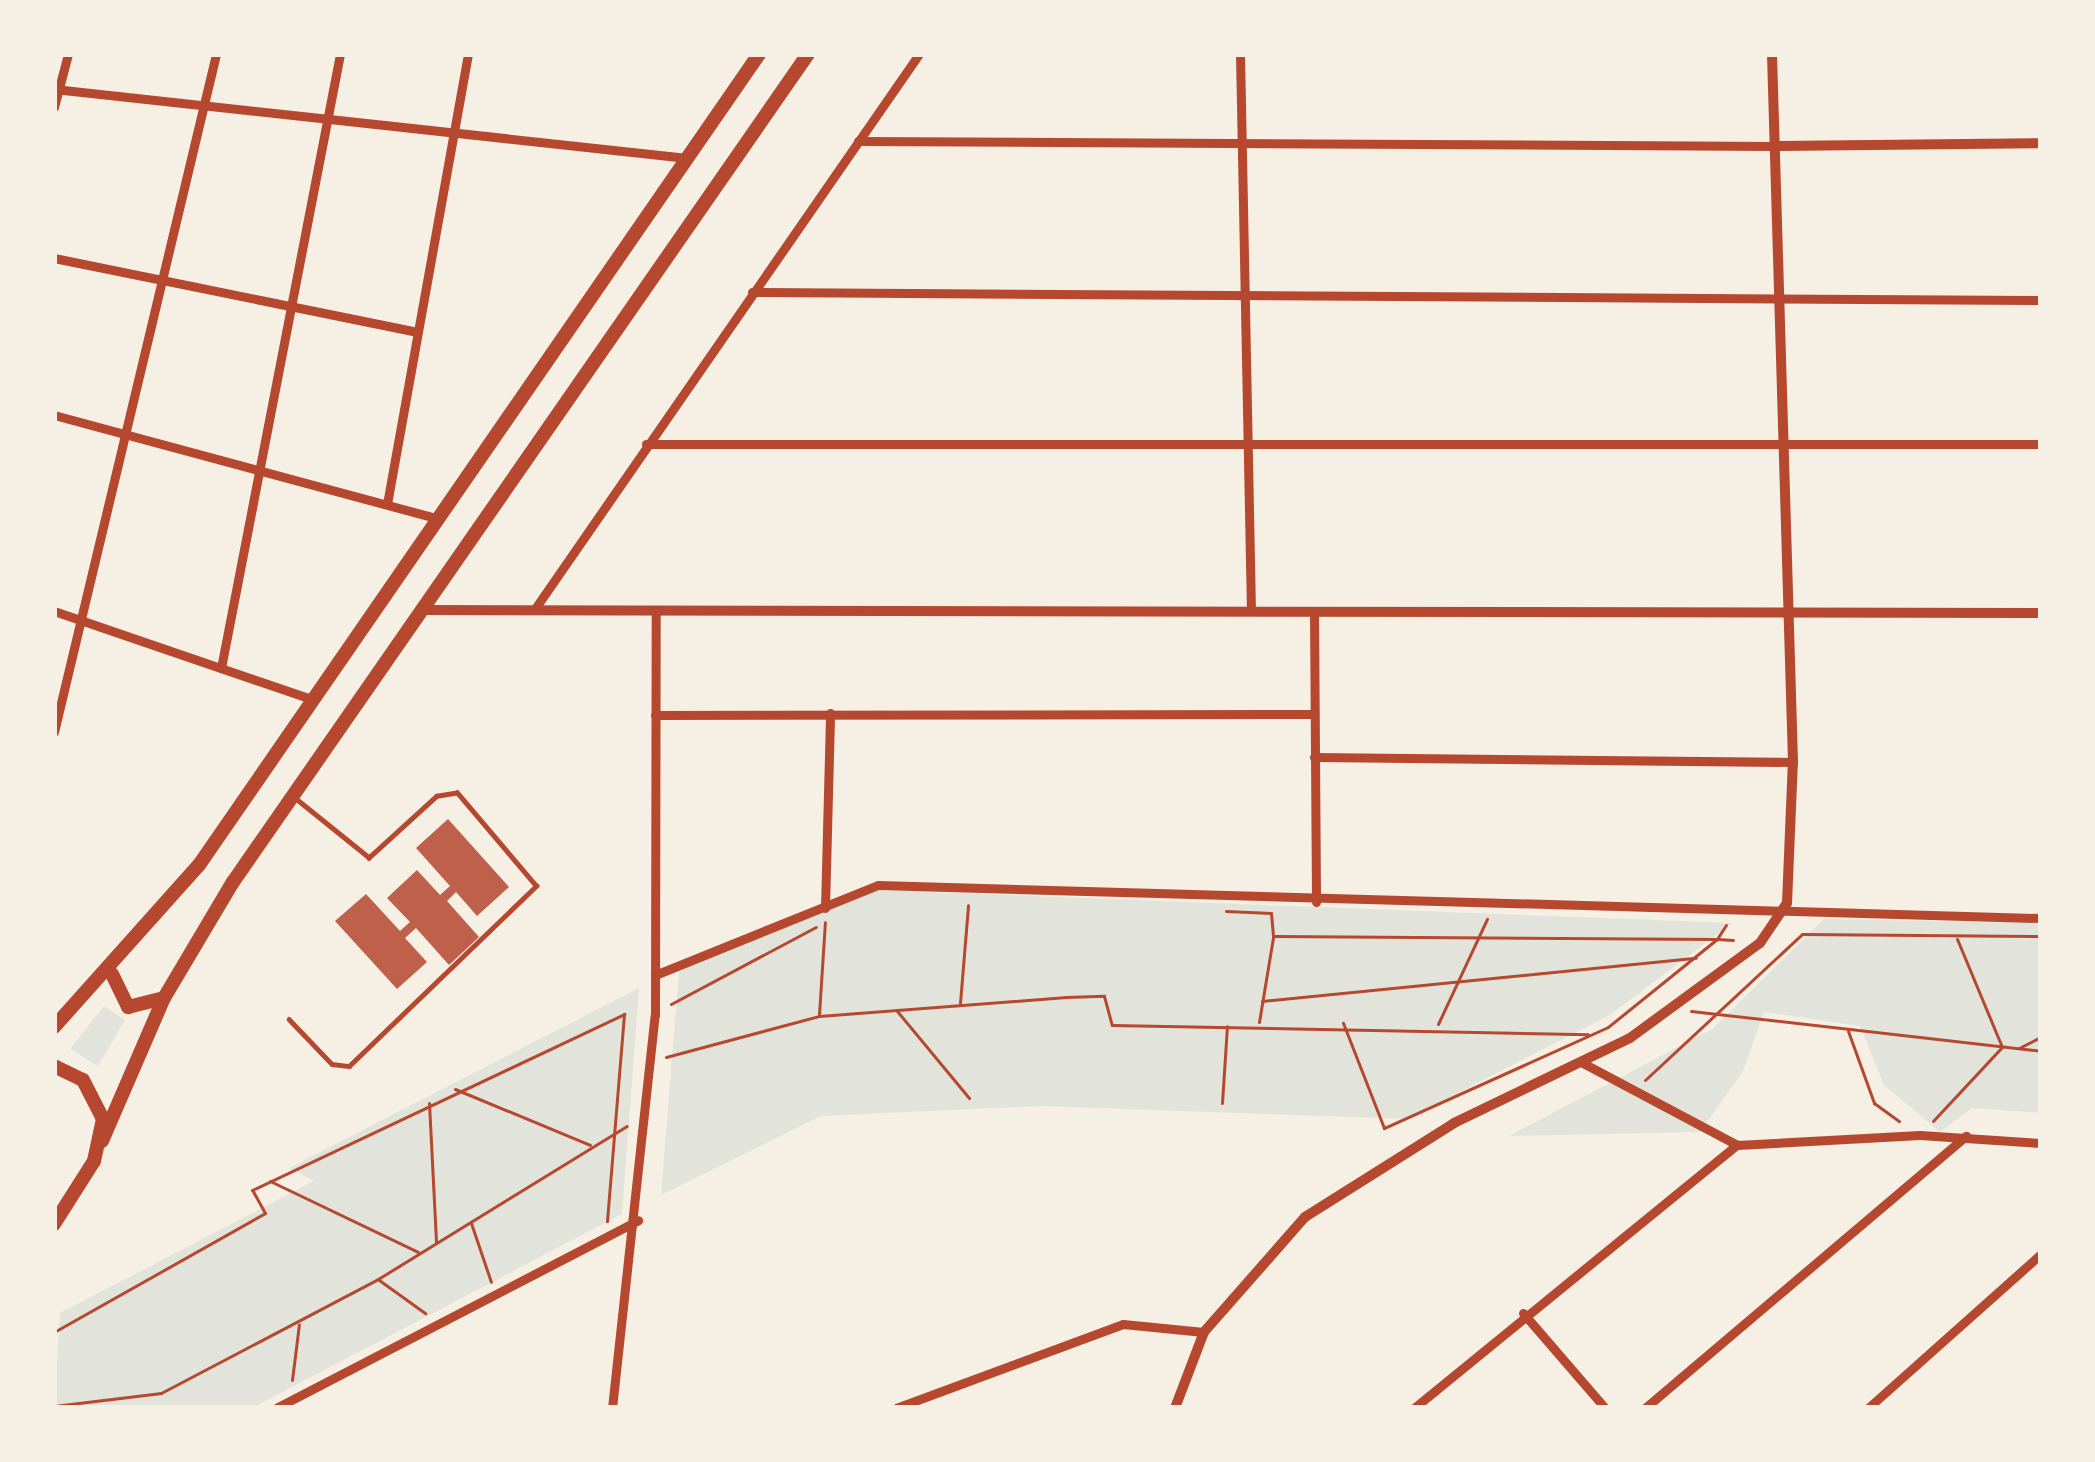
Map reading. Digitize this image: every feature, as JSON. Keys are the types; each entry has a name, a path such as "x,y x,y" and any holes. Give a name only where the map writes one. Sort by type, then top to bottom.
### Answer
{"highway":[{"path":"54,1027 112,974 311,698 759,54"},
{"path":"54,1223 102,1141 164,998 291,796 808,54"},
{"path":"112,974 128,1007 164,998"},
{"path":"54,1066 96,1098 102,1141"}],"street":[{"path":"54,107 68,54"},
{"path":"54,732 58,697 81,620 216,54"},
{"path":"220,668 340,54"},
{"path":"387,504 468,54"},
{"path":"534,610 919,54"},
{"path":"1240,54 1251,611"},
{"path":"1175,1408 1204,1332 1279,1240 1396,1157 1581,1062 1675,1007 1760,943 1786,903 1793,762 1772,54"},
{"path":"56,89 687,158"},
{"path":"858,141 2041,143"},
{"path":"54,258 418,332"},
{"path":"752,292 2041,300"},
{"path":"54,415 437,518"},
{"path":"646,443 2041,444"},
{"path":"423,610 2041,613"},
{"path":"612,1408 639,1220 655,975 656,610"},
{"path":"54,611 311,698"},
{"path":"1314,611 1316,902"},
{"path":"826,908 830,713"},
{"path":"656,715 1314,714"},
{"path":"1314,758 1793,762"},
{"path":"655,975 878,885 968,894 1316,902 1786,903 2041,917"},
{"path":"1581,1062 1737,1145 1920,1135 2041,1143"},
{"path":"1645,1408 1967,1136"},
{"path":"1414,1408 1523,1313 1737,1145"},
{"path":"276,1408 493,1289 639,1220"},
{"path":"1868,1408 2041,1254"},
{"path":"1523,1313 1605,1408"},
{"path":"896,1408 1123,1324 1204,1332"}],"lane":[{"path":"289,1019 332,1064 349,1066 536,886 458,793 437,796 369,858 291,796"}],"path":[{"path":"960,1005 968,894"},
{"path":"945,899 968,894 992,901"},
{"path":"1438,1026 1481,937 1491,902"},
{"path":"1384,1128 1592,1034 1718,939 1740,903"},
{"path":"819,1016 826,908"},
{"path":"1201,910 1271,913 1273,936 1258,1024"},
{"path":"1956,913 1956,935 2002,1048"},
{"path":"666,1023 668,1006 841,914"},
{"path":"1663,1092 1643,1082 1721,1017 1802,934 2041,936"},
{"path":"1273,936 1760,943"},
{"path":"1262,1001 1462,976 1696,958"},
{"path":"664,1057 819,1016 1104,996 1112,1025 1343,1023 1592,1034"},
{"path":"1675,1007 1721,1017 2041,1051"},
{"path":"896,1010 969,1098"},
{"path":"54,1332 265,1213 252,1190 454,1089 624,1014 607,1222 588,1232"},
{"path":"1343,1023 1396,1157"},
{"path":"1222,1103 1227,1024"},
{"path":"1848,1031 1874,1103 1920,1135 2002,1048"},
{"path":"2018,1049 2041,1037"},
{"path":"663,1071 665,1040"},
{"path":"454,1089 592,1145"},
{"path":"429,1102 436,1243"},
{"path":"54,1406 136,1398 299,1322 378,1279 614,1131 647,1117"},
{"path":"270,1181 420,1253"},
{"path":"471,1221 493,1289"},
{"path":"472,1295 493,1289 511,1274"},
{"path":"378,1279 434,1321"},
{"path":"413,1328 434,1321"},
{"path":"299,1322 290,1394 311,1383"},
{"path":"133,1408 136,1398"}],"shaded area":[{"path":"877,890 1732,923 1610,1015 1407,1119 1041,1106 821,1116 661,1195 679,971"},
{"path":"1824,919 2041,923 2041,1113 1972,1108 1940,1132 1884,1085 1860,1026 1764,1012 1743,1071 1700,1132 1509,1136 1712,1029"},
{"path":"639,988 622,1214 252,1408 54,1408 60,1313 314,1181 289,1168"},
{"path":"104,1006 125,1020 98,1066 70,1049"}],"building":[{"path":"448,819 509,887 477,916 456,892 447,901 479,937 449,965 416,928 405,938 427,962 397,989 335,921 366,894 400,931 410,922 387,898 417,870 440,895 450,886 416,848"}]}
